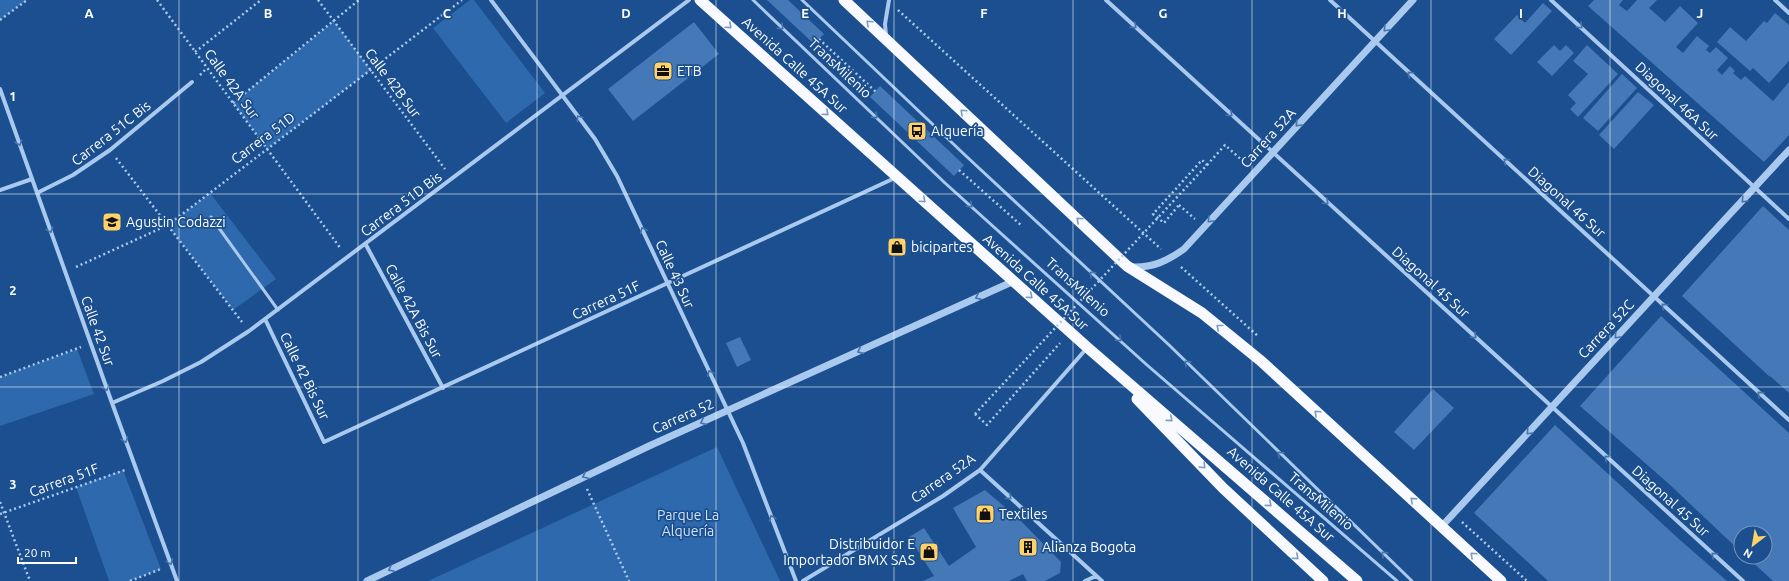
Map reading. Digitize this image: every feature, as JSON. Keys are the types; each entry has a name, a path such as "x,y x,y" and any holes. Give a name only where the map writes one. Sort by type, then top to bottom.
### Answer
{"highway":[{"name":"Avenida Calle 45A Sur","path":"700,0 1088,348 1357,581"},
{"path":"844,0 1127,266 1202,313 1235,339 1261,361 1501,581"},
{"path":"1088,348 1223,488 1323,581"}],"street":[{"name":"Calle 43 Sur","path":"491,0 595,139 613,169 743,443 796,581"},
{"name":"Carrera 51D Bis","path":"112,403 163,381 201,362 249,331 366,245 689,0"},
{"path":"887,40 884,24 888,0"},
{"name":"Diagonal 45 Sur","path":"1106,0 1743,581"},
{"name":"Diagonal 46 Sur","path":"1330,0 1789,420"},
{"name":"Carrera 52A","path":"1127,266 1152,266 1163,263 1184,249 1413,0"},
{"name":"Diagonal 46A Sur","path":"1551,0 1789,219"},
{"path":"1775,0 1789,13"},
{"name":"Carrera 51C Bis","path":"37,193 73,175 110,150 192,82"},
{"name":"Calle 42 Sur","path":"0,88 112,403 178,581"},
{"name":"Carrera 52C","path":"1442,526 1789,150"},
{"name":"Carrera 51F","path":"324,442 898,177"},
{"path":"0,190 32,179"},
{"name":"Calle 42A Bis Sur","path":"366,245 443,388"},
{"name":"Carrera 52","path":"367,581 728,410 1014,281"},
{"name":"Calle 42 Bis Sur","path":"265,319 324,442"},
{"name":"Carrera 52A","path":"803,581 943,496 980,470 1088,348"},
{"path":"980,470 1102,581"},
{"path":"1085,581 1096,576"}],"lane":[{"name":"TransMilenio","path":"753,0 945,183 1129,349 1397,581"},
{"name":"TransMilenio","path":"802,0 972,162 1168,344 1412,581"},
{"path":"211,217 278,310"}],"path":[{"path":"0,20 27,0"},
{"name":"Calle 42A Sur","path":"157,0 348,258"},
{"path":"195,52 261,0"},
{"name":"Calle 42B Sur","path":"318,0 452,179"},
{"path":"233,103 359,0"},
{"name":"Carrera 51D","path":"65,272 168,225 462,0"},
{"path":"888,0 1259,338"},
{"path":"820,39 876,92"},
{"path":"1050,355 987,425 975,414 1225,145 1248,165"},
{"path":"110,150 249,331"},
{"path":"1198,222 1179,205 1164,223 1153,214 1202,160 1207,165"},
{"path":"959,170 989,197"},
{"path":"0,377 91,344"},
{"name":"Carrera 51F","path":"0,514 135,466"},
{"path":"582,478 629,581"},
{"path":"0,502 30,581"},
{"path":"1453,514 1527,581"},
{"path":"130,581 171,565"}],"green space":[{"path":"0,0 27,0 0,20"},
{"path":"470,0 474,0 545,93 506,123 433,28"},
{"path":"334,21 371,70 267,149 233,103"},
{"path":"210,193 276,279 233,310 168,225"},
{"path":"77,349 94,394 0,426 0,377"},
{"name":"Parque La Alquería","path":"717,447 780,581 428,581"},
{"path":"123,470 161,569 130,581 109,581 76,487"}],"building":[{"path":"767,0 788,0 824,34 814,44"},
{"path":"1594,0 1623,0 1619,5 1627,11 1637,0 1657,0 1649,8 1665,22 1680,6 1698,23 1676,47 1683,53 1697,36 1709,46 1706,50 1710,53 1716,47 1728,58 1717,70 1722,75 1730,66 1735,71 1733,73 1741,80 1745,76 1773,101 1789,82 1789,135 1764,162 1588,6"},
{"path":"1543,3 1552,11 1511,55 1494,39 1517,15 1525,23"},
{"path":"1775,13 1789,25 1789,61 1769,83 1753,68 1750,71 1717,42 1730,27 1746,41 1764,21 1767,23"},
{"name":"ETB","path":"694,22 719,54 633,121 608,89"},
{"path":"1554,45 1560,51 1566,45 1574,53 1552,76 1537,62"},
{"path":"1587,45 1618,74 1578,117 1570,109 1576,103 1568,95 1588,74 1573,61"},
{"path":"1622,74 1637,88 1598,131 1583,118"},
{"name":"Alquería","path":"880,86 964,165 954,176 870,97"},
{"path":"1638,92 1654,105 1614,149 1599,135"},
{"path":"1763,206 1789,230 1789,393 1682,296"},
{"path":"1661,316 1789,433 1789,581 1773,581 1756,565 1773,565 1773,525 1733,525 1733,544 1669,484 1580,406"},
{"path":"740,337 751,360 737,367 726,343"},
{"path":"1433,389 1454,408 1414,450 1394,432"},
{"path":"1555,425 1680,540 1727,581 1548,581 1474,513"},
{"path":"985,490 1020,520 1061,562 1060,573 1045,581 1027,581 1023,574 1009,581 923,581 934,576 909,537 924,528 949,566 976,547 953,508"}],"place":[{"name":"ETB","path":"663,71"},
{"name":"Alquería","path":"917,131"},
{"name":"Agustin Codazzi","path":"112,222"},
{"name":"bicipartes","path":"897,247"},
{"name":"Textiles","path":"985,514"},
{"name":"Alianza Bogota","path":"1028,547"},
{"name":"Distribuidor E Importador BMX SAS","path":"929,552"}]}
